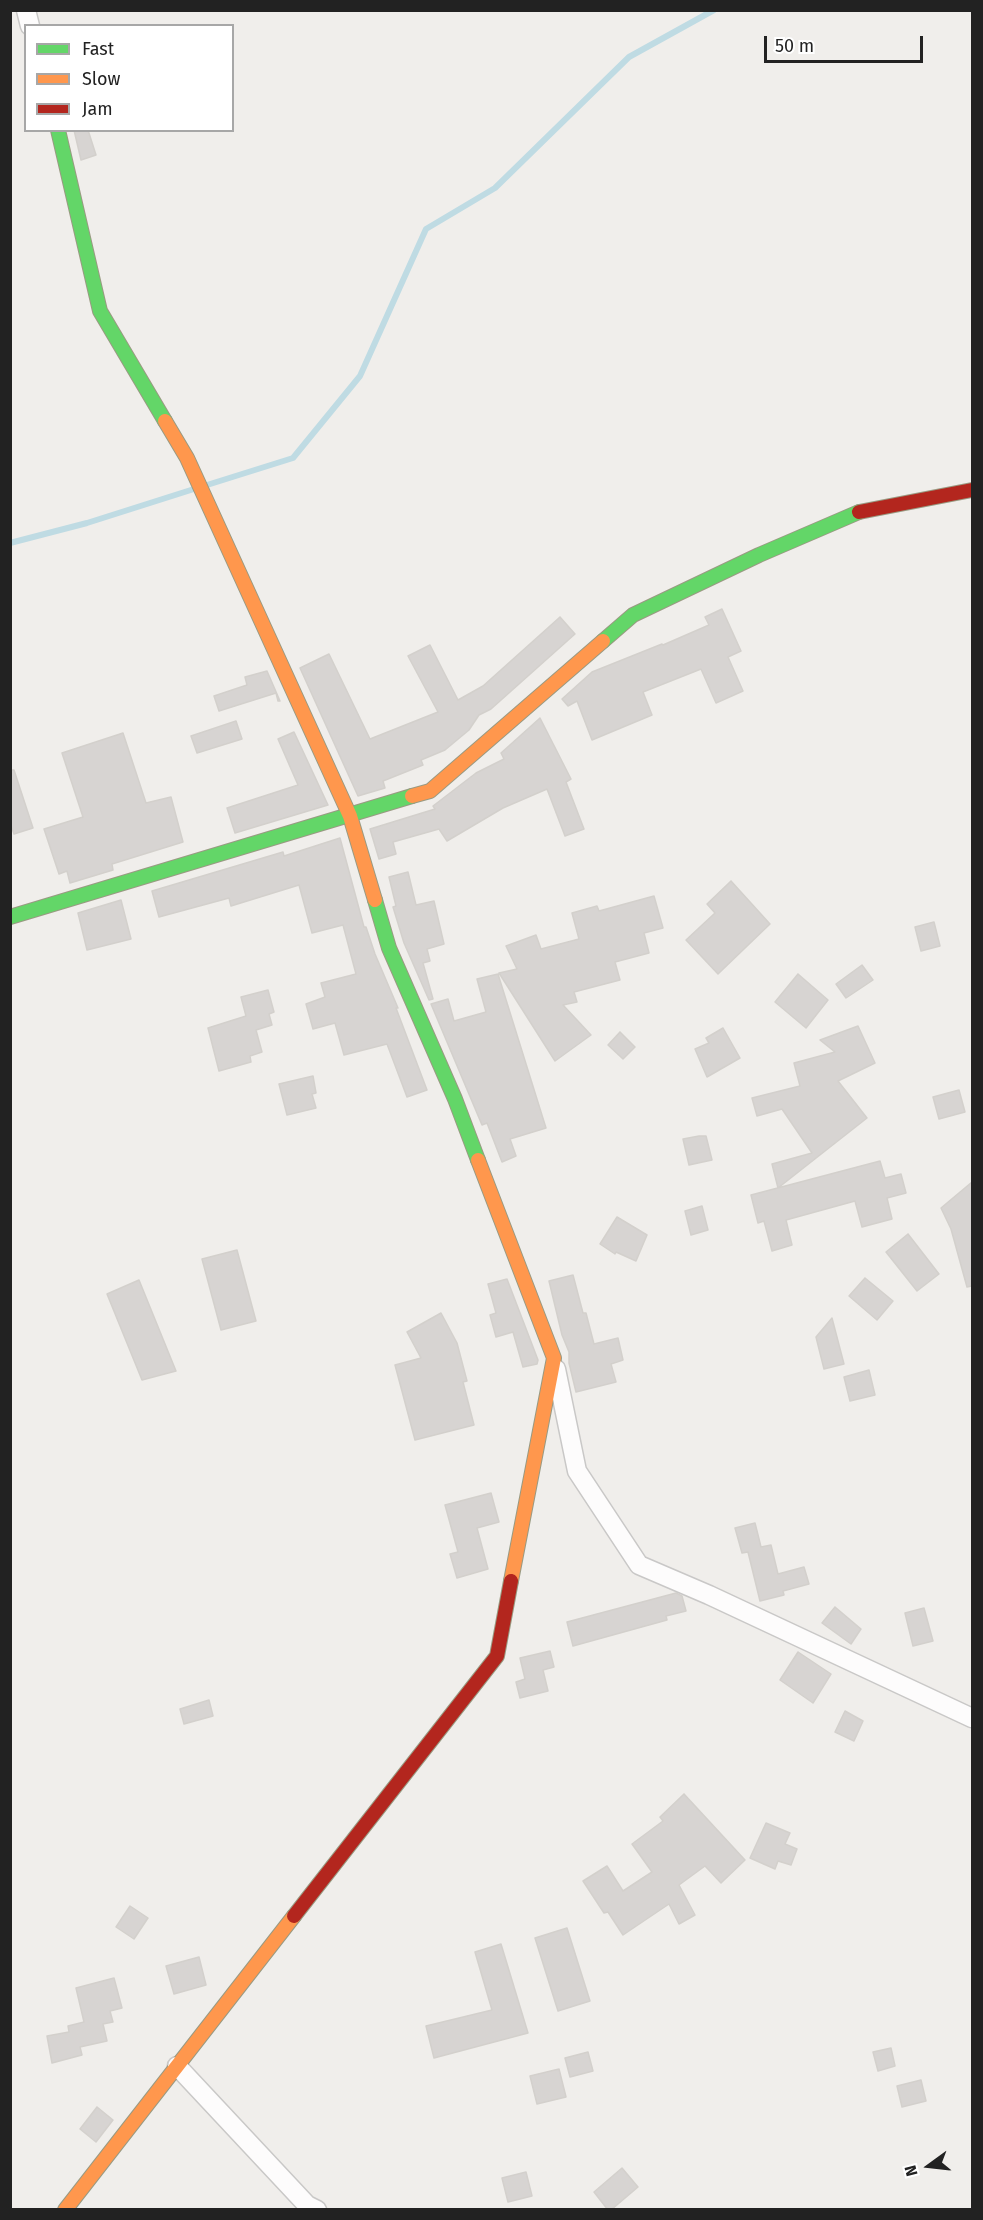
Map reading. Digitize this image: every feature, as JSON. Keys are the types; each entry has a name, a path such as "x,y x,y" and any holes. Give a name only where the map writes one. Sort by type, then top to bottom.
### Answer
{"street":[{"path":"58,132 100,311 187,458 350,816 389,948 455,1099 554,1358 577,1471 639,1565 709,1595 972,1718"},
{"path":"10,917 430,791 633,615 759,555 858,512 972,490"},
{"path":"65,2210 497,1656 554,1358"},
{"path":"177,2066 307,2205 317,2210"}],"building":[{"path":"74,132 89,132 96,155 81,160"},
{"path":"722,609 741,651 728,657 743,691 716,703 701,669 643,692 652,715 592,740 577,701 568,706 562,699 592,672 709,625 705,617"},
{"path":"560,617 575,634 491,709 479,715 469,730 445,750 421,760 423,765 383,781 385,788 358,796 300,668 329,654 370,739 438,712 408,656 430,645 458,700 483,686"},
{"path":"267,671 280,701 276,693 219,711 214,696 247,685 245,677"},
{"path":"540,718 571,779 566,782 584,829 565,836 547,789 503,808 447,841 439,829 393,842 396,854 379,859 370,829 435,809 433,806 476,773 504,759 501,753"},
{"path":"236,721 242,739 197,753 191,736"},
{"path":"294,732 328,805 235,833 227,808 298,785 278,739"},
{"path":"123,733 146,803 171,797 183,842 112,864 113,870 70,883 67,871 59,874 44,829 83,817 62,753"},
{"path":"10,770 14,770 33,828 14,834 10,823"},
{"path":"340,838 364,927 366,927 398,1008 396,1008 427,1090 407,1097 387,1044 344,1055 335,1023 313,1029 306,1004 325,997 321,983 356,974 343,925 312,933 299,885 231,906 229,898 159,917 152,891 283,852 284,856"},
{"path":"408,872 416,905 434,901 444,944 427,949 430,961 423,963 433,999 429,1000 404,943 393,907 396,906 389,877"},
{"path":"731,881 770,924 718,974 686,940 715,913 707,904"},
{"path":"654,896 663,928 644,933 649,953 615,962 620,980 574,992 577,1002 563,1005 591,1035 555,1061 499,973 517,969 506,946 536,935 541,949 579,939 572,913 597,906 599,911"},
{"path":"121,900 131,939 87,950 78,913"},
{"path":"934,922 940,946 921,951 915,927"},
{"path":"862,965 873,980 846,998 836,984"},
{"path":"498,974 546,1128 510,1139 516,1156 502,1162 487,1123 482,1125 431,1004 448,999 454,1021 486,1012 477,979"},
{"path":"798,974 828,1000 806,1028 775,1002"},
{"path":"268,990 274,1012 269,1014 272,1025 256,1030 262,1052 250,1056 251,1062 219,1071 208,1028 246,1016 241,997"},
{"path":"858,1026 875,1063 838,1081 867,1118 778,1188 772,1164 812,1153 782,1109 757,1116 752,1098 800,1086 794,1063 835,1052 820,1040"},
{"path":"723,1028 740,1058 707,1077 695,1049 709,1043 706,1038"},
{"path":"620,1032 635,1047 623,1059 608,1045"},
{"path":"313,1076 316,1093 312,1094 316,1108 287,1115 279,1084"},
{"path":"959,1090 965,1112 939,1119 933,1097"},
{"path":"706,1136 712,1160 689,1165 683,1139"},
{"path":"880,1161 885,1178 901,1174 906,1193 887,1198 892,1219 862,1227 855,1201 786,1220 792,1245 772,1251 764,1221 758,1223 751,1195"},
{"path":"972,1182 972,1286 967,1287 951,1229 941,1208"},
{"path":"702,1206 708,1230 691,1235 685,1211"},
{"path":"617,1217 647,1235 636,1261 616,1252 615,1254 600,1244"},
{"path":"908,1234 939,1274 917,1291 886,1252"},
{"path":"237,1250 256,1321 221,1330 202,1259"},
{"path":"573,1275 594,1344 618,1338 623,1360 611,1364 616,1382 576,1392 569,1363 569,1352 562,1335 549,1281"},
{"path":"865,1278 893,1301 877,1320 849,1296"},
{"path":"507,1279 538,1360 537,1364 523,1367 513,1332 496,1337 490,1315 496,1313 488,1284"},
{"path":"139,1280 176,1371 142,1380 107,1294"},
{"path":"441,1313 457,1343 467,1381 463,1382 474,1425 415,1440 395,1365 421,1358 407,1332"},
{"path":"832,1318 844,1364 824,1369 816,1337"},
{"path":"869,1370 875,1395 850,1401 844,1377"},
{"path":"491,1493 499,1522 477,1528 488,1569 457,1578 450,1554 458,1552 445,1505"},
{"path":"755,1523 761,1547 771,1545 778,1574 804,1567 809,1584 783,1591 784,1595 760,1601 748,1552 742,1553 735,1528"},
{"path":"676,1593 682,1596 686,1611 666,1616 667,1620 573,1646 567,1622"},
{"path":"835,1607 861,1629 851,1644 822,1623"},
{"path":"924,1608 933,1641 913,1646 905,1613"},
{"path":"550,1651 554,1667 543,1670 548,1691 520,1698 516,1682 525,1679 520,1658"},
{"path":"798,1652 831,1674 813,1703 780,1680"},
{"path":"209,1700 213,1716 184,1724 180,1709"},
{"path":"845,1711 863,1721 854,1741 835,1732"},
{"path":"684,1794 745,1860 721,1883 705,1866 679,1885 695,1915 679,1924 669,1904 623,1935 608,1912 604,1913 583,1881 607,1866 623,1891 652,1872 632,1844 663,1821 660,1817"},
{"path":"766,1823 790,1833 785,1844 797,1849 791,1865 778,1861 775,1869 750,1858"},
{"path":"130,1906 148,1918 134,1939 116,1927"},
{"path":"567,1928 590,2001 558,2011 535,1938"},
{"path":"501,1944 528,2033 434,2058 426,2026 492,2010 475,1952"},
{"path":"199,1957 206,1985 174,1994 166,1966"},
{"path":"114,1978 122,2008 110,2011 113,2022 103,2024 107,2041 80,2047 82,2055 52,2063 47,2036 69,2032 68,2026 84,2022 76,1988"},
{"path":"891,2048 895,2066 878,2071 873,2052"},
{"path":"588,2052 593,2071 570,2077 565,2058"},
{"path":"559,2069 566,2097 537,2104 530,2076"},
{"path":"921,2080 926,2101 902,2107 897,2086"},
{"path":"97,2107 113,2120 96,2142 80,2129"},
{"path":"622,2168 638,2187 611,2210 608,2210 594,2192"},
{"path":"526,2172 532,2196 508,2202 502,2178"}],"waterway":[{"path":"207,485 293,458 360,376 426,229 495,188 629,57 714,10"},
{"path":"10,543 87,523 194,489"}],"traffic: fast":[{"path":"58,132 100,311 165,421"},
{"path":"603,641 633,615 759,555 859,512"},
{"path":"10,917 412,796"},
{"path":"375,900 389,948 455,1099 478,1160"}],"traffic: slow":[{"path":"165,421 187,458 350,816 375,900"},
{"path":"412,796 430,791 603,641"},
{"path":"478,1160 554,1358 511,1581"},
{"path":"65,2210 294,1916"}],"traffic: jam":[{"path":"859,512 972,490"},
{"path":"294,1916 497,1656 511,1581"}]}
